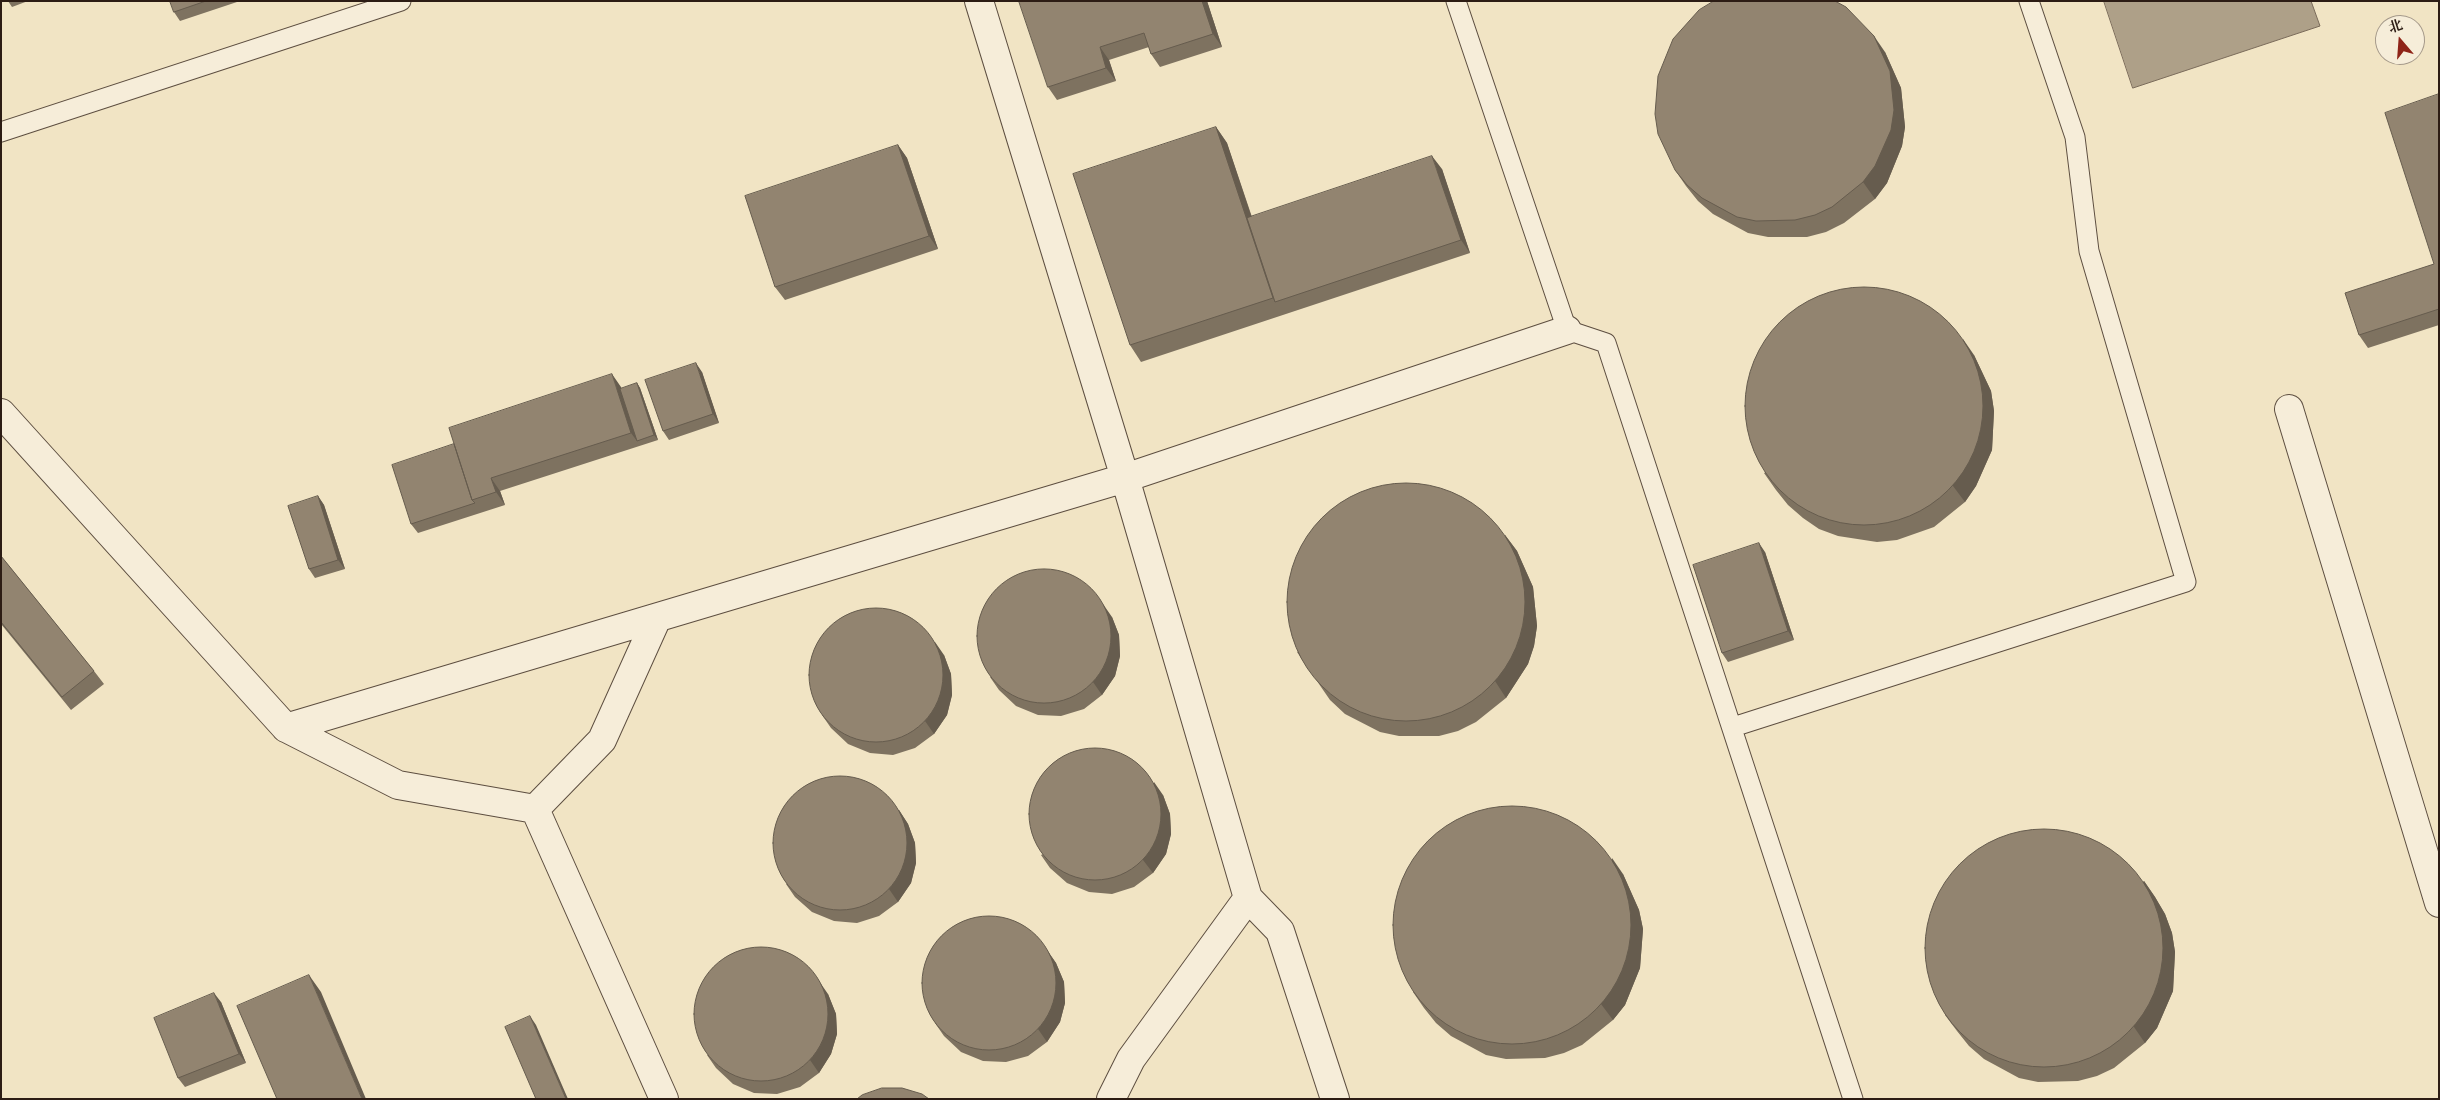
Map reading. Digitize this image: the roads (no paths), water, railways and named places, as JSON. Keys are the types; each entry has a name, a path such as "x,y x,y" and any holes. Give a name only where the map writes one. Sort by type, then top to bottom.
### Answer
{"street":[{"path":"979,1 1125,478 1248,898 1280,931 1335,1099"},
{"path":"286,728 1125,478 1567,330"},
{"path":"2289,409 2439,903"},
{"path":"1,413 286,728 398,785 535,809"},
{"path":"535,809 602,740 656,618"},
{"path":"535,809 664,1099"},
{"path":"1111,1099 1131,1060 1248,898"}],"lane":[{"path":"1,132 401,1"},
{"path":"1456,1 1567,330 1606,343 1854,1099"},
{"path":"1733,727 2186,582 2089,251 2075,137 2029,1"}]}
